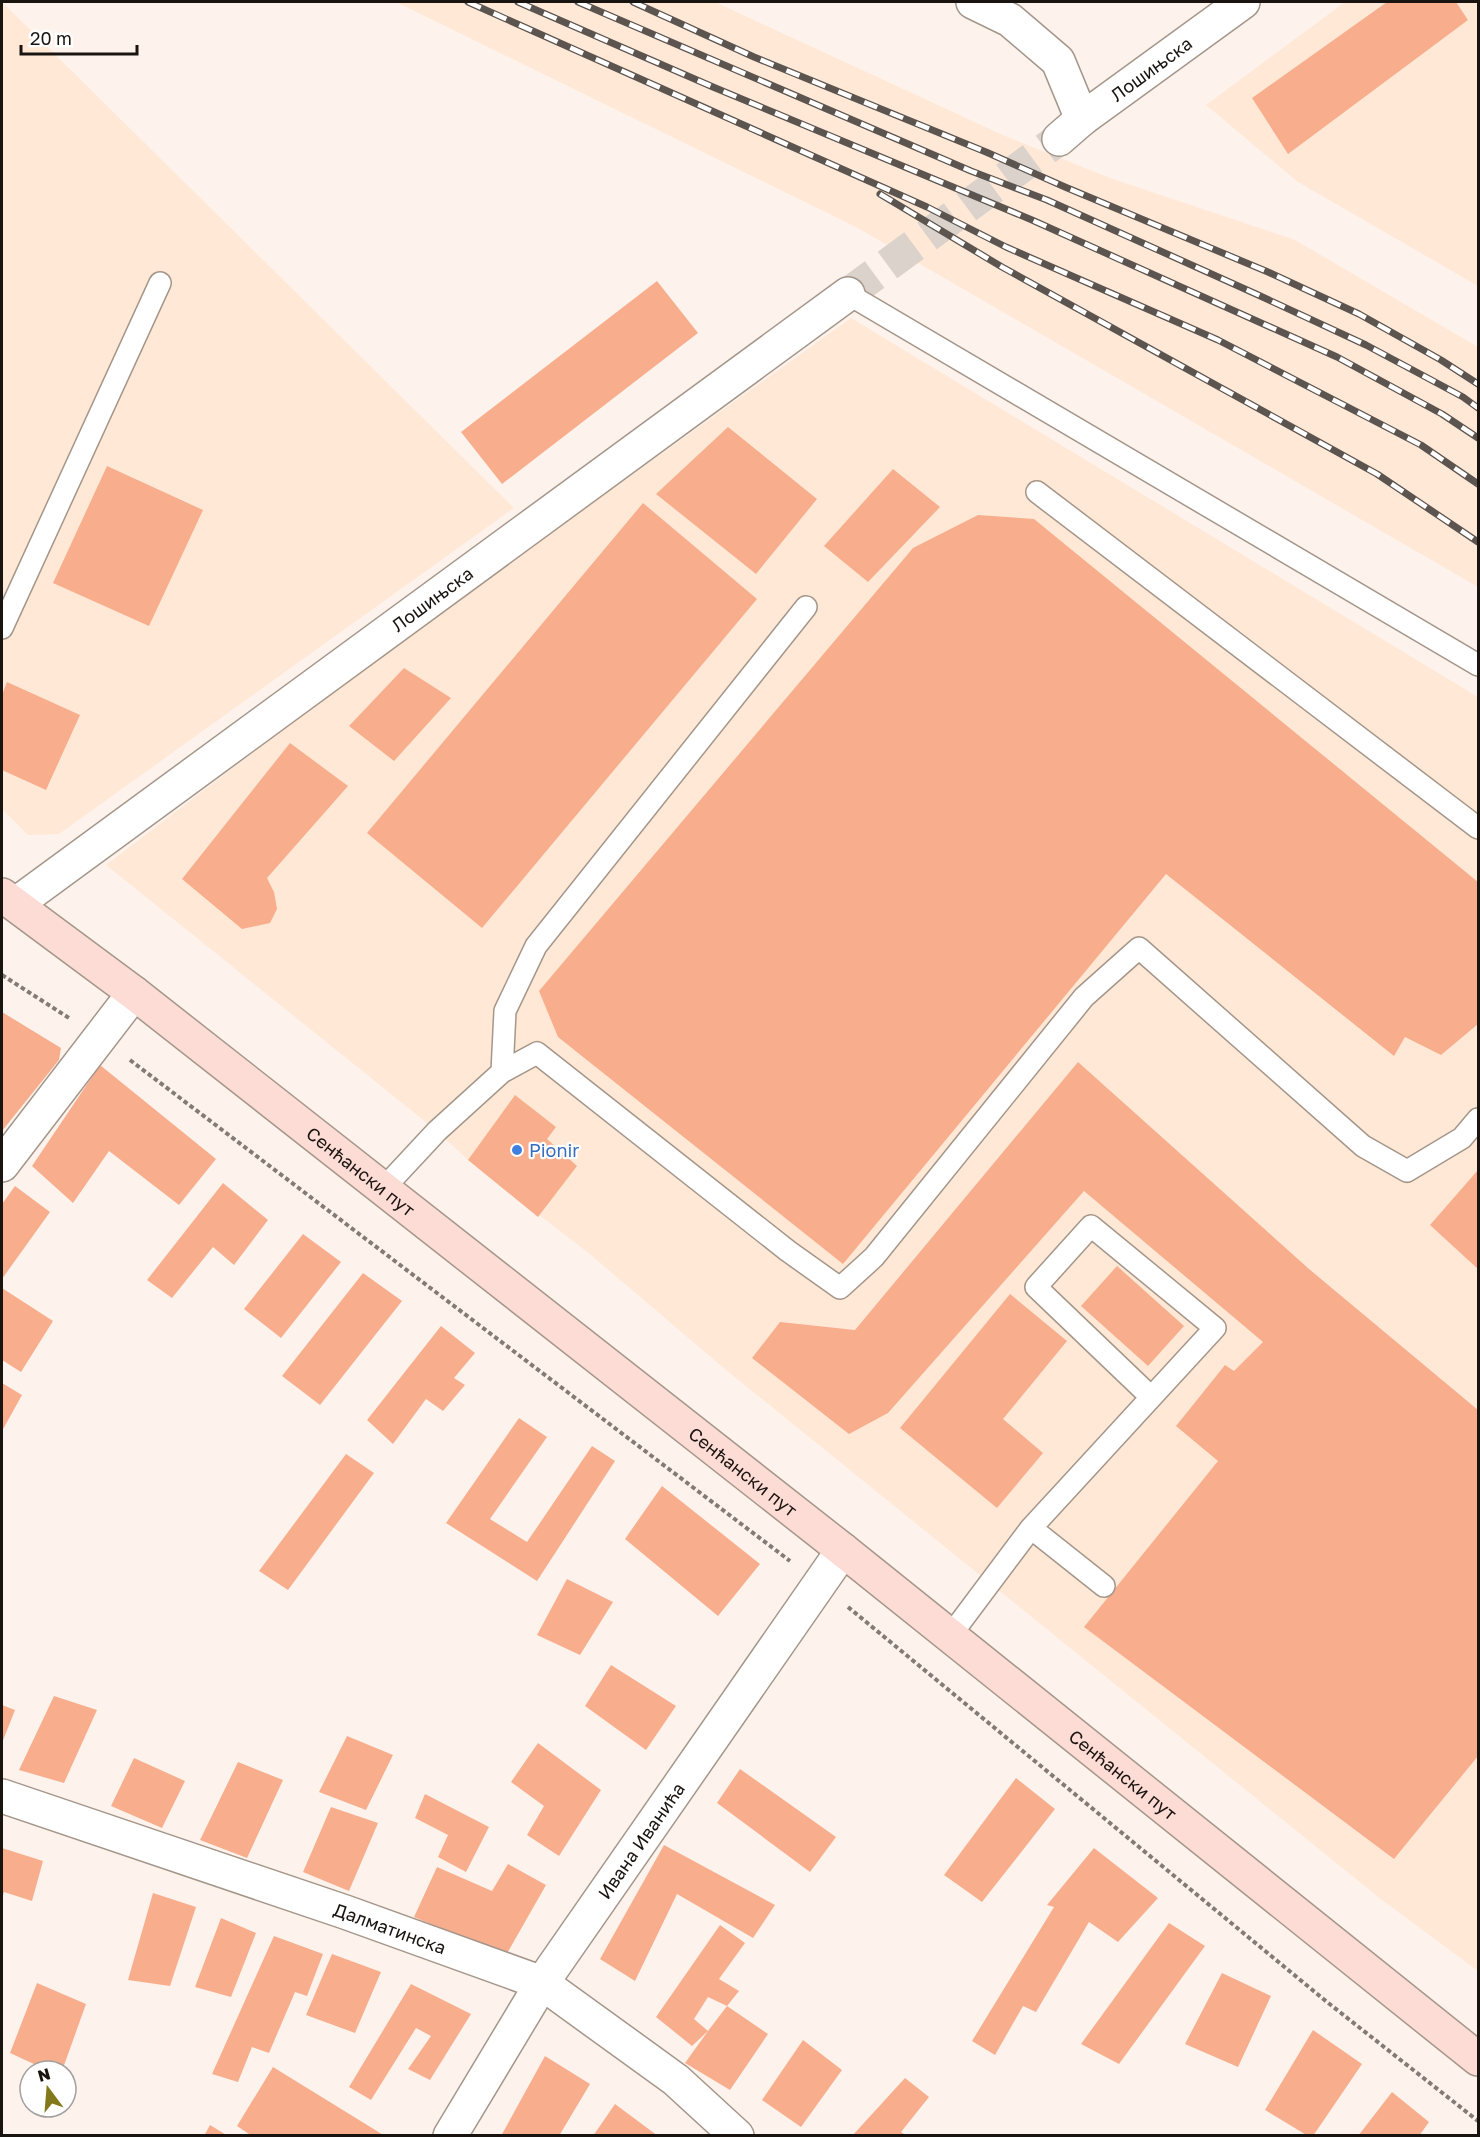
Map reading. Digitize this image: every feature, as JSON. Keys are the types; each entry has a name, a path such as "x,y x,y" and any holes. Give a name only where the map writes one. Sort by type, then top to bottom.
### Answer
{"main road":[{"name":"Сенћански пут","path":"9,899 134,993 843,1551 1479,2059"}],"street":[{"name":"Лошињска","path":"973,2 1010,20 1058,61 1071,129 1243,2"},
{"name":"Лошињска","path":"9,899 848,294"},
{"path":"2,1165 134,993"},
{"name":"Ивана Иванића","path":"450,2136 542,1983 843,1551"},
{"name":"Далматинска","path":"2,1796 345,1912 542,1983 676,2080 737,2136"}],"lane":[{"path":"2,628 160,283"},
{"path":"848,294 1479,665"},
{"path":"1036,492 1479,828"},
{"path":"502,1072 505,1011 536,946 806,608"},
{"path":"384,1189 437,1131 502,1072 537,1053 788,1251 840,1288 874,1257 1084,997 1139,948 1363,1146 1407,1171 1462,1138 1479,1119"},
{"path":"950,1636 1031,1528 1215,1329 1091,1226 1036,1287 1151,1397"},
{"path":"1031,1528 1104,1586"}],"path":[{"path":"2,975 100,1037 820,1584 1317,1994 1479,2121"}],"shaded area":[{"path":"2,2 514,508 59,834 28,835 2,809"},
{"path":"396,2 715,2 1005,136 1110,178 1295,240 1478,347 1478,587 856,227"},
{"path":"1345,2 1478,2 1478,286 1298,182 1206,105"},
{"name":"Pionir","path":"851,318 1478,697 1478,1971 1382,1900 726,1370 591,1255 468,1160 437,1131 106,865 382,654"}],"building":[{"path":"1387,2 1456,2 1468,20 1288,154 1252,98"},
{"path":"657,281 698,333 502,484 461,432"},
{"path":"728,427 817,499 756,574 656,494"},
{"path":"107,466 203,510 149,626 53,583"},
{"path":"893,469 940,507 868,582 824,546"},
{"path":"643,503 757,599 482,928 367,833"},
{"path":"978,515 1034,519 1478,882 1478,1024 1441,1055 1405,1037 1394,1056 1166,874 843,1264 558,1037 539,991 913,548"},
{"path":"404,668 451,698 394,761 349,726"},
{"path":"7,682 80,715 46,790 2,770 2,695"},
{"path":"290,743 348,786 267,878 274,892 277,909 270,923 242,929 182,879"},
{"path":"2,1012 61,1048 59,1060 2,1131"},
{"path":"1078,1062 1309,1269 1478,1410 1478,1756 1394,1859 1084,1627 1218,1461 1176,1426 1225,1365 1234,1371 1263,1342 1084,1191 888,1413 849,1434 752,1358 780,1322 855,1330"},
{"path":"100,1065 216,1159 179,1205 109,1151 73,1203 32,1166"},
{"name":"Pionir","path":"515,1095 556,1127 547,1139 577,1166 538,1217 468,1160"},
{"path":"1478,1170 1478,1269 1430,1225"},
{"path":"223,1183 268,1220 234,1265 213,1247 172,1298 147,1280"},
{"path":"15,1186 50,1212 2,1279 2,1204"},
{"path":"303,1234 341,1262 281,1338 244,1309"},
{"path":"1117,1266 1184,1326 1148,1366 1081,1306"},
{"path":"363,1273 402,1301 320,1405 282,1376"},
{"path":"2,1288 53,1321 21,1372 2,1360"},
{"path":"1010,1294 1067,1341 1003,1419 1043,1453 997,1508 900,1428"},
{"path":"441,1326 475,1353 454,1378 465,1385 443,1411 426,1399 393,1444 367,1420"},
{"path":"2,1383 22,1395 2,1431"},
{"path":"519,1418 547,1437 490,1519 527,1542 592,1446 615,1461 537,1581 446,1523"},
{"path":"346,1454 374,1473 288,1590 259,1571"},
{"path":"662,1486 760,1564 718,1616 625,1539"},
{"path":"567,1579 613,1602 580,1655 537,1635"},
{"path":"611,1665 676,1706 646,1750 585,1706"},
{"path":"54,1696 97,1710 64,1783 19,1770"},
{"path":"2,1705 15,1710 2,1743"},
{"path":"347,1736 393,1755 366,1810 319,1792"},
{"path":"538,1743 601,1790 559,1856 527,1835 544,1806 511,1782"},
{"path":"134,1758 185,1781 162,1828 111,1806"},
{"path":"238,1762 283,1780 247,1858 200,1840"},
{"path":"740,1769 836,1837 810,1872 717,1803"},
{"path":"1016,1778 1055,1809 982,1902 944,1875"},
{"path":"425,1794 489,1827 466,1872 438,1857 448,1835 415,1818"},
{"path":"331,1807 378,1823 349,1891 303,1872"},
{"path":"664,1845 775,1905 753,1938 677,1894 635,1981 600,1959"},
{"path":"2,1848 43,1861 32,1901 4,1892 2,1899"},
{"path":"1094,1848 1158,1898 1118,1942 1089,1922 1036,2012 1023,2006 995,2055 972,2041 1054,1907 1047,1905"},
{"path":"508,1864 546,1885 505,1957 414,1917 437,1867 492,1891"},
{"path":"153,1893 196,1907 170,1986 128,1980"},
{"path":"221,1918 256,1933 231,1997 195,1987"},
{"path":"1169,1923 1205,1946 1119,2064 1081,2044"},
{"path":"720,1925 745,1943 719,1979 739,1991 727,2006 708,1997 694,2019 708,2031 692,2046 656,2017"},
{"path":"274,1936 323,1954 307,1996 295,1992 269,2053 252,2047 238,2082 212,2074"},
{"path":"332,1954 381,1972 355,2033 306,2015"},
{"path":"1222,1973 1271,1996 1238,2067 1185,2044"},
{"path":"37,1983 86,2004 66,2059 23,2059 10,2053"},
{"path":"411,1984 471,2014 430,2080 408,2069 431,2036 416,2028 371,2100 349,2087"},
{"path":"727,2006 768,2034 730,2090 685,2063"},
{"path":"1313,2030 1362,2064 1313,2136 1308,2136 1265,2110"},
{"path":"803,2040 842,2070 801,2127 762,2100"},
{"path":"545,2056 590,2084 559,2136 501,2136"},
{"path":"273,2067 385,2136 252,2136 237,2126"},
{"path":"905,2078 929,2097 901,2132 907,2136 852,2136"},
{"path":"1392,2092 1429,2122 1419,2136 1358,2136"},
{"path":"615,2104 658,2136 593,2136"},
{"path":"210,2125 228,2136 204,2136"}],"tunnel":[{"path":"848,294 1059,139"}],"railway":[{"path":"468,2 927,207 1006,247 1218,340 1421,445 1478,484"},
{"path":"518,2 713,87 1032,220 1337,357 1442,414 1478,438"},
{"path":"578,2 971,171 1047,200 1256,294 1366,345 1463,397 1478,408"},
{"path":"633,2 754,57 986,152 1268,272 1359,314 1441,360 1478,384"},
{"path":"880,194 1002,267 1377,474 1478,542"}],"place":[{"name":"Pionir","path":"517,1150"}]}
